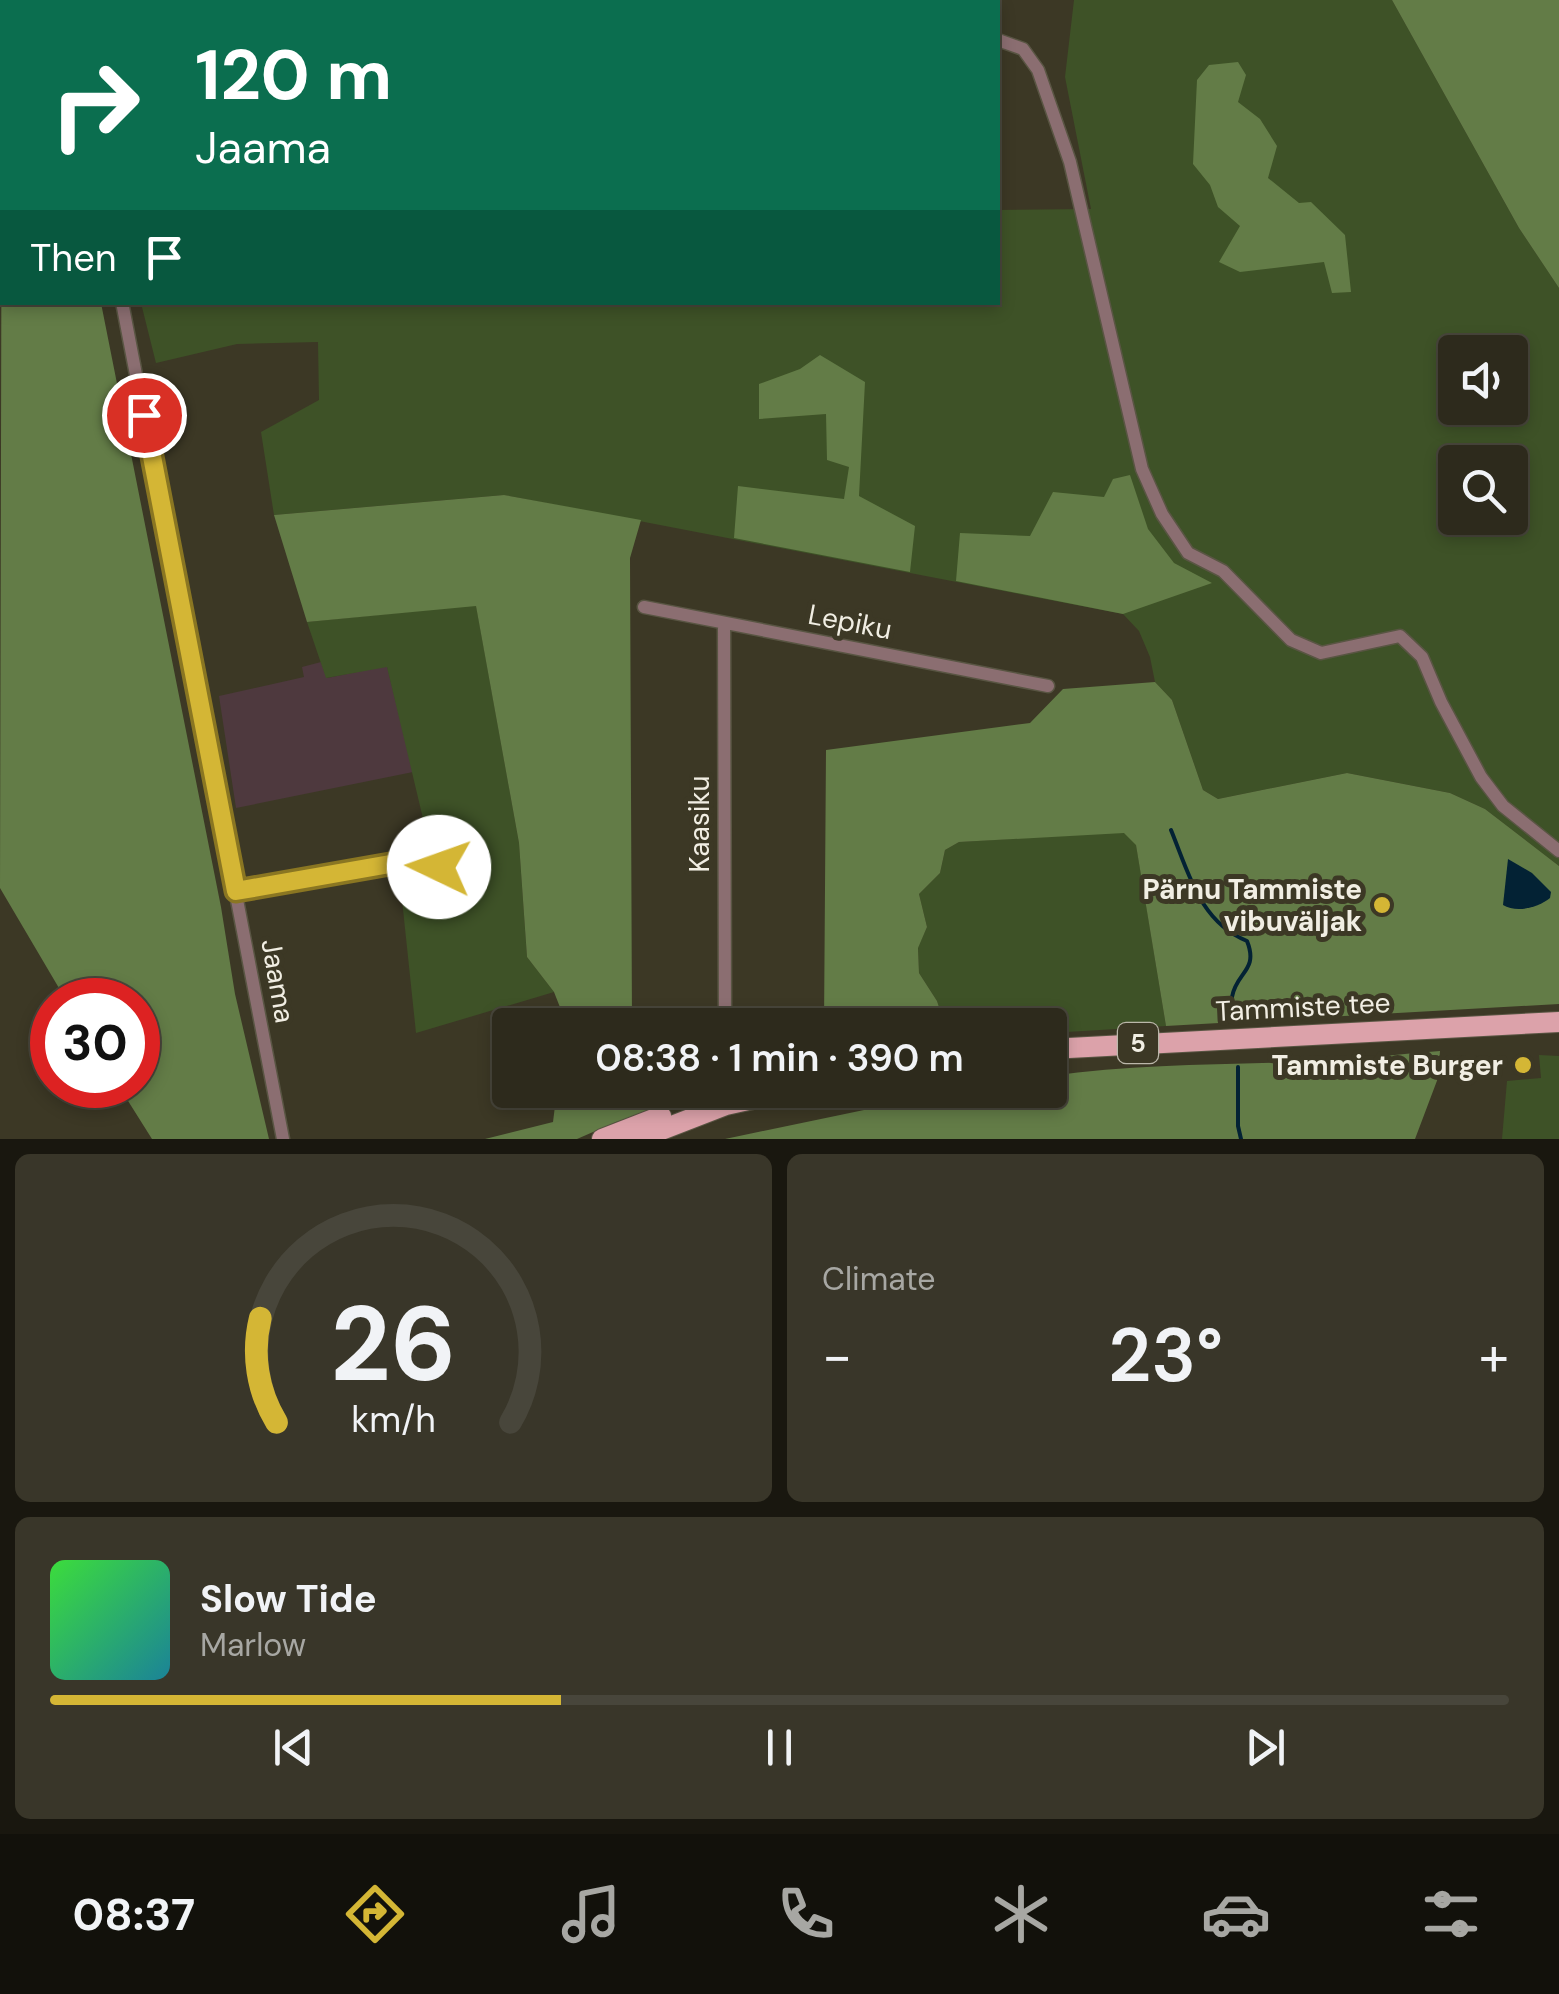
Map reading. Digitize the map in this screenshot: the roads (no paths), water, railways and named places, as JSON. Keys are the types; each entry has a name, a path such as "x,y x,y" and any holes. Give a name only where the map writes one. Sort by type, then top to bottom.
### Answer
{"main road":[{"name":"Tammiste tee","path":"1067,1048 1559,1022"},
{"path":"602,1139 692,1108"},
{"path":"638,1139 703,1108"}],"street":[{"path":"1000,41 1023,49 1038,70 1070,162 1142,469 1162,514 1188,552 1224,571 1291,640 1321,653 1400,636 1422,656 1441,702 1492,792 1503,806 1559,851"},
{"name":"Jaama","path":"123,305 282,1139"},
{"name":"Lepiku","path":"644,607 1048,686"},
{"name":"Kaasiku","path":"724,624 725,1008"},
{"path":"236,891 390,864 439,867"}],"water":[{"path":"1508,859 1532,873 1551,892 1550,898 1527,908 1503,905"}],"waterway":[{"path":"1171,830 1207,909 1231,933 1247,941 1249,965 1232,997 1237,1023"},
{"path":"1238,1067 1241,1139"}],"place":[{"name":"Pärnu Tammiste vibuväljak","path":"1382,905"},
{"name":"Tammiste Burger","path":"1523,1065"}]}
